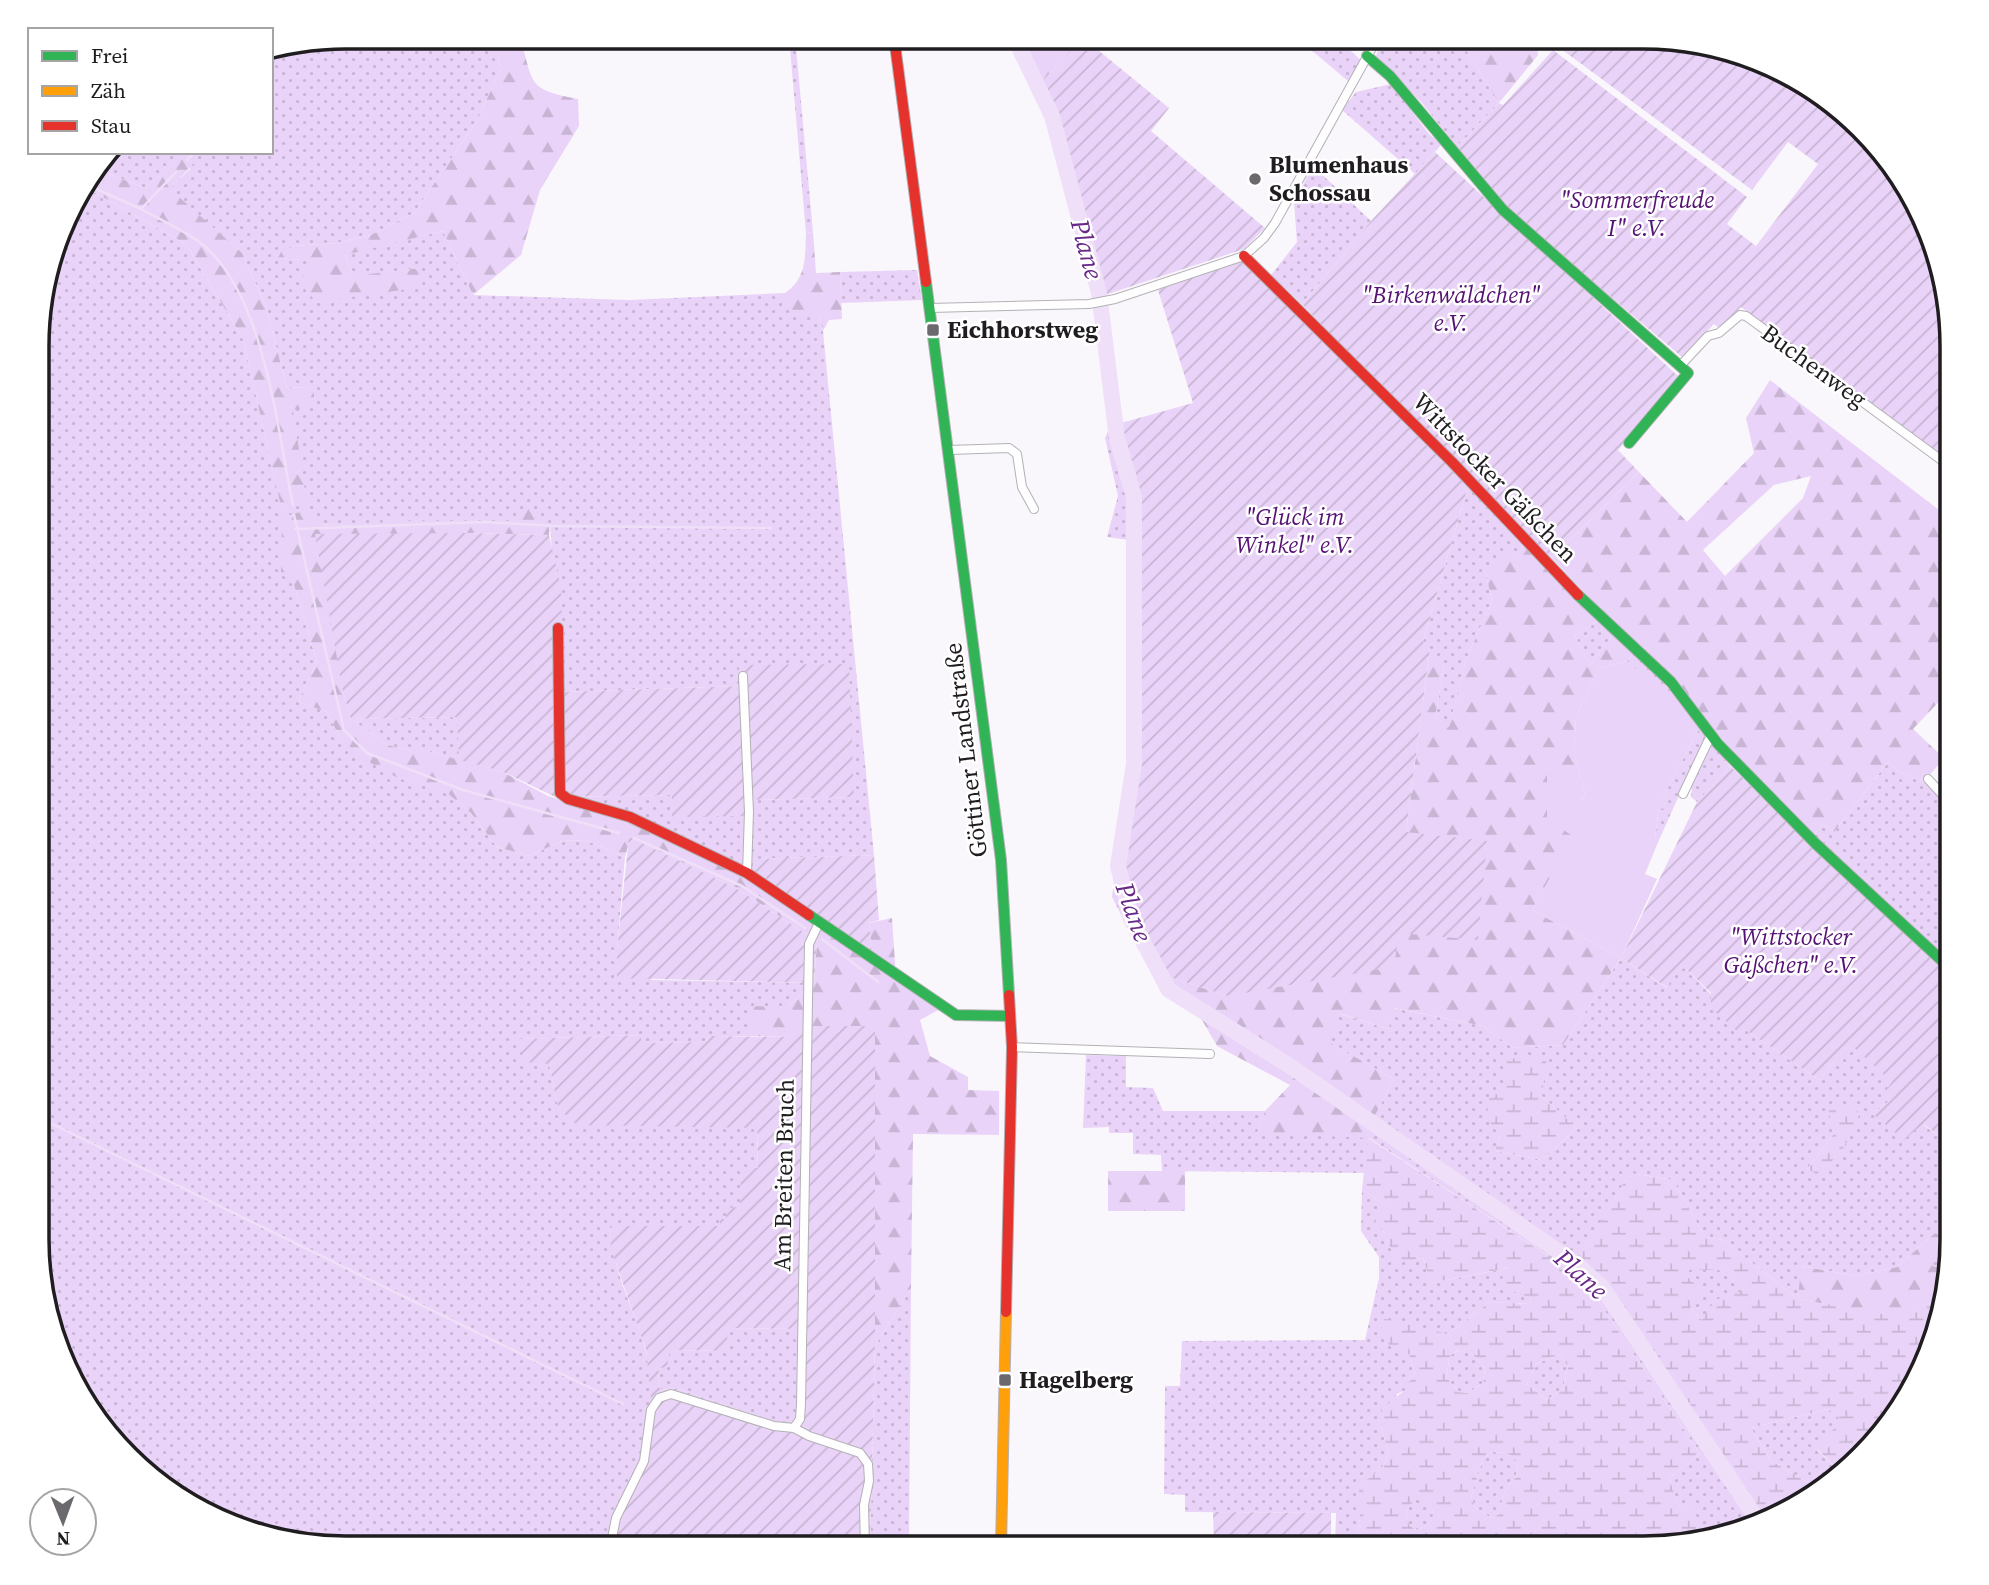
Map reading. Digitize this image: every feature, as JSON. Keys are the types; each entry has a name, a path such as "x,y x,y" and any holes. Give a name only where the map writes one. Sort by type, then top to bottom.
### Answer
{"street":[{"name":"Göttiner Landstraße","path":"896,49 998,823 1012,1047 1001,1536"},
{"path":"930,307 1089,304 1115,299 1244,256 1264,238 1275,223 1371,49"},
{"path":"1367,56 1390,76 1503,209 1688,373 1629,443"},
{"name":"Wittstocker Gäßchen","path":"1244,256 1443,453 1579,596 1671,682 1711,735 1816,845 1940,959"},
{"name":"Buchenweg","path":"1680,366 1708,336 1719,333 1740,315 1746,316 1940,459"},
{"path":"949,450 1009,448 1017,454 1022,487 1034,509"},
{"path":"558,628 560,793 568,799 651,825 747,873 956,1015 1010,1016"},
{"path":"743,676 747,873"},
{"path":"1683,794 1711,735"},
{"path":"1928,779 1940,792"},
{"name":"Am Breiten Bruch","path":"794,1428 800,1419 801,1404 808,944 820,923"},
{"path":"1012,1047 1210,1054"},
{"path":"612,1536 616,1518 643,1461 651,1410 664,1395 681,1395 774,1426 794,1428 821,1441 852,1448 865,1459 869,1481 864,1505 864,1536"}],"green space":[{"path":"346,49 497,49 500,70 477,121 414,213 371,235 336,243 294,246 279,258 312,261 316,302 419,268 353,277 345,254 443,231 473,295 629,300 785,293 785,302 820,317 874,855 753,859 753,873 622,819 555,797 672,795 673,817 751,800 854,797 740,665 739,686 562,692 550,524 517,513 516,521 409,521 377,527 317,524 294,585 317,662 298,702 327,712 339,736 398,778 445,790 471,813 497,847 529,856 562,841 585,840 625,857 617,949 619,961 652,980 814,983 787,1007 750,1007 750,1036 710,1036 704,1042 641,1043 641,1035 520,1039 549,1064 558,1108 577,1124 757,1127 758,1168 740,1208 720,1226 610,1226 618,1270 647,1355 651,1399 641,1456 614,1514 608,1536 327,1535 269,1526 233,1513 198,1496 165,1475 123,1435 89,1387 59,1316 49,1239 49,346 59,269 72,233 93,192 186,244 243,339 282,510 293,409 312,387 287,388 266,307 242,253 169,189 190,169 185,154 273,154 273,58"},
{"path":"497,49 523,49 531,75 540,87 578,99 579,126 540,190 521,255 473,295 443,231 345,255 353,276 420,268 423,287 316,302 300,283 311,261 278,258 281,252 294,246 336,243 371,235 414,213 477,121 500,70"},
{"path":"790,49 796,49 813,232 806,233"},
{"path":"1017,49 1071,49 1037,88"},
{"path":"1071,49 1097,49 1169,108 1151,131 1265,228 1244,249 1096,298 1052,116 1037,88"},
{"path":"1310,49 1349,49 1361,60 1349,82"},
{"path":"1379,49 1465,49 1499,103 1461,143 1454,143 1422,103 1376,56"},
{"path":"1465,49 1537,49 1538,55 1499,103"},
{"name":"\"Sommerfreude I\" e.V.","path":"1561,49 1662,50 1720,59 1791,89 1824,110 1853,136 1879,165 1900,198 1930,269 1939,327 1940,455 1741,307 1720,329 1714,324 1682,357 1513,214 1454,143 1461,143 1499,103 1503,105 1553,50 1747,197 1727,224 1756,246 1818,164 1788,142 1752,190"},
{"path":"1391,84 1429,134 1442,144 1415,174 1342,110 1356,92"},
{"name":"\"Birkenwäldchen\" e.V.","path":"1435,152 1678,376 1618,450 1639,472 1552,558 1477,486 1302,304 1371,221"},
{"path":"120,154 184,154 145,188 105,172"},
{"path":"183,154 187,154 194,163 170,189 242,253 266,307 287,388 313,387 315,406 293,410 307,503 282,511 243,339 186,244 93,192 105,172 145,188"},
{"path":"1313,166 1371,221 1302,304 1271,275 1297,242 1294,202"},
{"path":"813,232 816,273 840,272 842,319 829,320 823,331 820,317 797,316 785,302 785,293 801,274 806,233"},
{"name":"\"Glück im Winkel\" e.V.","path":"1243,260 1301,315 1468,486 1423,642 1430,648 1406,832 1487,841 1478,940 1399,933 1395,958 1387,968 1227,996 1170,977 1137,916 1125,865 1138,779 1141,655 1139,484 1121,423 1193,403 1158,290"},
{"path":"917,270 922,300 841,303 840,272"},
{"path":"1770,380 1940,511 1940,701 1913,729 1940,754 1940,763 1924,782 1898,771 1888,762 1834,832 1823,824 1813,836 1552,558 1639,472 1687,522 1754,453 1746,418","holes":["1811,476 1803,498 1725,576 1703,550 1774,485"]},
{"path":"1121,423 1139,484 1141,655 1138,779 1125,865 1137,916 1170,977 1171,993 1163,996 1112,897 1128,755 1132,656 1129,540 1107,537 1118,496 1105,438 1110,426"},
{"path":"1468,486 1526,542 1516,558 1485,570 1492,601 1466,660 1449,728 1435,717 1444,667 1423,642"},
{"path":"529,508 550,524 549,535 468,533 343,692 351,719 388,745 411,751 427,751 501,771 548,796 622,819 746,875 872,955 869,923 892,918 896,978 940,1009 920,1020 930,1056 968,1077 968,1090 999,1091 999,1135 913,1134 911,1288 875,1346 875,1026 795,1026 795,1037 750,1036 750,1006 787,1007 814,983 817,941 736,888 630,838 625,857 585,840 562,841 529,856 497,847 471,813 445,791 398,778 360,757 339,736 327,712 298,702 317,662 294,585 281,573 282,517 308,510 317,524 376,527 394,513 409,521 515,521 517,513"},
{"path":"315,534 549,535 561,587 563,692 739,686 739,665 849,664 854,797 752,800 752,816 672,817 672,795 555,797 501,771 459,760 457,717 351,719 343,692"},
{"path":"1526,542 1599,620 1575,636 1590,665 1614,633 1634,652 1627,661 1599,668 1576,717 1574,752 1585,794 1580,801 1547,765 1574,836 1532,910 1621,958 1563,1045 1513,1048 1483,1026 1394,1008 1389,1029 1340,1014 1330,1043 1394,1079 1374,1117 1368,1138 1257,1133 1265,1111 1290,1085 1217,1046 1198,1013 1171,993 1170,977 1227,996 1395,958 1406,832 1430,648 1444,667 1435,717 1449,727 1466,660 1492,601 1485,570 1504,551 1516,557"},
{"path":"1599,620 1614,633 1590,665 1575,636"},
{"path":"1634,652 1696,718 1693,721 1627,661"},
{"path":"1627,661 1701,725 1663,797 1669,800 1665,809 1659,808 1655,838 1659,840 1645,874 1657,879 1621,958 1532,910 1573,836 1547,820 1547,763 1581,800 1585,794 1574,752 1576,717 1599,668"},
{"path":"458,717 459,760 427,751 411,751 388,745 351,719"},
{"path":"1701,725 1705,738 1659,840 1655,839 1659,807 1668,800 1663,797"},
{"path":"1711,746 1714,746 1730,766 1697,802 1691,797 1692,786"},
{"path":"1888,762 1898,771 1924,782 1940,799 1940,955 1813,836 1823,824 1834,832"},
{"name":"\"Wittstocker Gäßchen\" e.V.","path":"1730,766 1940,967 1940,1136 1923,1124 1904,1140 1873,1114 1890,1100 1883,1094 1892,1082 1850,1044 1819,1080 1746,1030 1737,1031 1711,1008 1711,993 1685,968 1673,972 1668,988 1621,958 1697,802"},
{"path":"629,837 736,888 817,941 814,983 617,978 617,949"},
{"path":"874,855 879,920 869,923 872,955 753,873 753,859"},
{"path":"1621,958 1667,988 1673,971 1685,968 1746,1030 1819,1080 1850,1043 1893,1082 1890,1100 1873,1114 1922,1124 1940,1137 1940,1234 1935,1233 1897,1267 1856,1276 1802,1266 1798,1299 1723,1240 1705,1237 1673,1180 1630,1173 1575,1264 1602,1288 1752,1515 1702,1530 1691,1507 1678,1504 1669,1478 1700,1454 1595,1296 1568,1269 1369,1138 1365,1173 1162,1171 1161,1155 1133,1154 1133,1133 1109,1133 1109,1127 1083,1128 1086,1055 1126,1056 1126,1087 1153,1088 1163,1111 1265,1111 1257,1133 1374,1117 1394,1079 1329,1043 1339,1014 1389,1029 1393,1008 1483,1026 1513,1048 1563,1045","holes":["1505,1090 1542,1096 1577,1128 1542,1160 1495,1151 1500,1136","1833,1135 1844,1148 1819,1174 1807,1169"]},
{"path":"795,1026 875,1026 875,1346 870,1536 609,1536 611,1520 639,1463 651,1397 646,1350 611,1249 610,1226 720,1226 720,1219 726,1219 726,1208 740,1207 741,1168 758,1168 757,1128 577,1125 558,1108 549,1064 525,1062 517,1043 520,1039 641,1035 641,1043 704,1042 710,1036 795,1037","holes":["728,1328 798,1329 796,1417 778,1423 675,1388 664,1390 658,1387 659,1368 667,1367 670,1350 726,1351"]},
{"path":"1547,1056 1542,1096 1577,1128 1542,1160 1495,1151 1500,1136 1488,1119 1487,1099 1505,1090 1503,1059"},
{"path":"1848,1105 1860,1113 1844,1148 1819,1175 1807,1169 1833,1135 1829,1110"},
{"path":"1368,1138 1568,1269 1595,1296 1700,1454 1669,1478 1678,1504 1691,1506 1703,1530 1643,1536 1357,1536 1360,1518 1359,1487 1383,1466 1389,1453 1381,1428 1382,1409 1406,1389 1415,1373 1409,1354 1389,1345 1377,1317 1448,1334 1490,1302 1530,1304 1531,1298 1498,1286 1508,1268 1431,1283 1423,1258 1397,1263 1383,1230 1374,1224 1386,1206 1362,1189","holes":["1458,1350 1472,1354 1485,1368 1483,1383 1468,1393 1458,1392 1447,1378 1449,1357","1560,1354 1568,1367 1563,1388 1547,1400 1527,1384 1536,1364","1492,1452 1508,1453 1518,1463 1516,1477 1505,1491 1498,1515 1491,1518 1475,1507 1471,1497 1483,1459","1415,1499 1428,1501 1434,1513 1428,1525 1416,1530 1409,1525 1406,1511"]},
{"path":"1108,1171 1185,1171 1185,1211 1108,1211"},
{"path":"1630,1173 1673,1180 1705,1237 1723,1240 1798,1299 1893,1316 1933,1301 1917,1352 1890,1404 1866,1435 1834,1466 1817,1449 1841,1420 1828,1409 1751,1428 1771,1461 1811,1484 1755,1513 1603,1287 1575,1263","holes":["1680,1270 1719,1270 1745,1290 1715,1300 1702,1320 1690,1308 1701,1290"]},
{"path":"1362,1189 1386,1206 1383,1230 1397,1262 1423,1258 1431,1283 1509,1268 1531,1298 1530,1304 1490,1302 1448,1334 1409,1354 1415,1373 1406,1390 1397,1394 1381,1428 1389,1453 1383,1466 1360,1487 1357,1536 1335,1536 1336,1513 1185,1512 1185,1495 1164,1494 1165,1386 1180,1386 1182,1341 1365,1340 1379,1278 1379,1257 1361,1231"},
{"path":"1935,1233 1940,1234 1939,1251 1932,1266 1938,1267 1933,1301 1893,1317 1798,1299 1801,1266 1856,1276 1897,1267"},
{"path":"1939,1250 1938,1267 1932,1266"},
{"path":"1679,1270 1719,1270 1746,1290 1702,1320 1690,1308"},
{"path":"911,1288 909,1536 870,1536 875,1346"},
{"path":"727,1328 798,1329 796,1417 778,1423 675,1388 664,1390 658,1387 659,1367 669,1350 726,1351"},
{"path":"1459,1350 1472,1354 1485,1368 1483,1383 1468,1393 1458,1392 1447,1378 1449,1356"},
{"path":"1560,1354 1568,1367 1563,1388 1547,1400 1527,1384 1536,1364"},
{"path":"1828,1409 1842,1420 1817,1450 1834,1466 1811,1484 1771,1461 1751,1428"},
{"path":"1492,1452 1508,1453 1518,1462 1516,1477 1505,1491 1498,1515 1491,1518 1475,1507 1471,1497 1483,1459"},
{"path":"1415,1498 1428,1501 1434,1513 1428,1525 1416,1530 1409,1525 1406,1511"},
{"path":"1213,1512 1331,1513 1331,1536 1214,1536"}],"waterway":[{"name":"Plane","path":"1020,49 1052,116 1099,293 1117,439 1134,497 1134,764 1118,866 1131,919 1169,990 1290,1066 1575,1263 1602,1287 1754,1514"},
{"path":"187,160 192,154"},
{"path":"95,188 141,209 176,172"},
{"path":"141,209 202,244 223,267 241,296 265,365 293,505"},
{"path":"294,515 344,730 367,753 463,790 619,833"},
{"path":"295,529 484,522 554,526 771,528"},
{"path":"634,838 742,886 805,928"},
{"path":"822,939 878,982"},
{"path":"49,1122 623,1404"}],"traffic: fast":[{"path":"1367,56 1390,76 1503,210 1688,373 1629,443"},
{"path":"926,282 1001,860 1009,995"},
{"path":"1578,595 1671,682 1718,744 1816,844 1940,959"},
{"path":"809,915 956,1015 1010,1016"}],"traffic: slow":[{"path":"1001,1536 1006,1312"}],"traffic: jam":[{"path":"896,49 926,282"},
{"path":"1244,256 1452,462 1578,595"},
{"path":"558,628 560,793 568,799 630,817 747,873 809,915"},
{"path":"1006,1312 1012,1047 1009,995"}],"place":[{"name":"Blumenhaus Schossau","path":"1255,179"},
{"name":"Eichhorstweg","path":"933,330"},
{"name":"Hagelberg","path":"1005,1380"}]}
